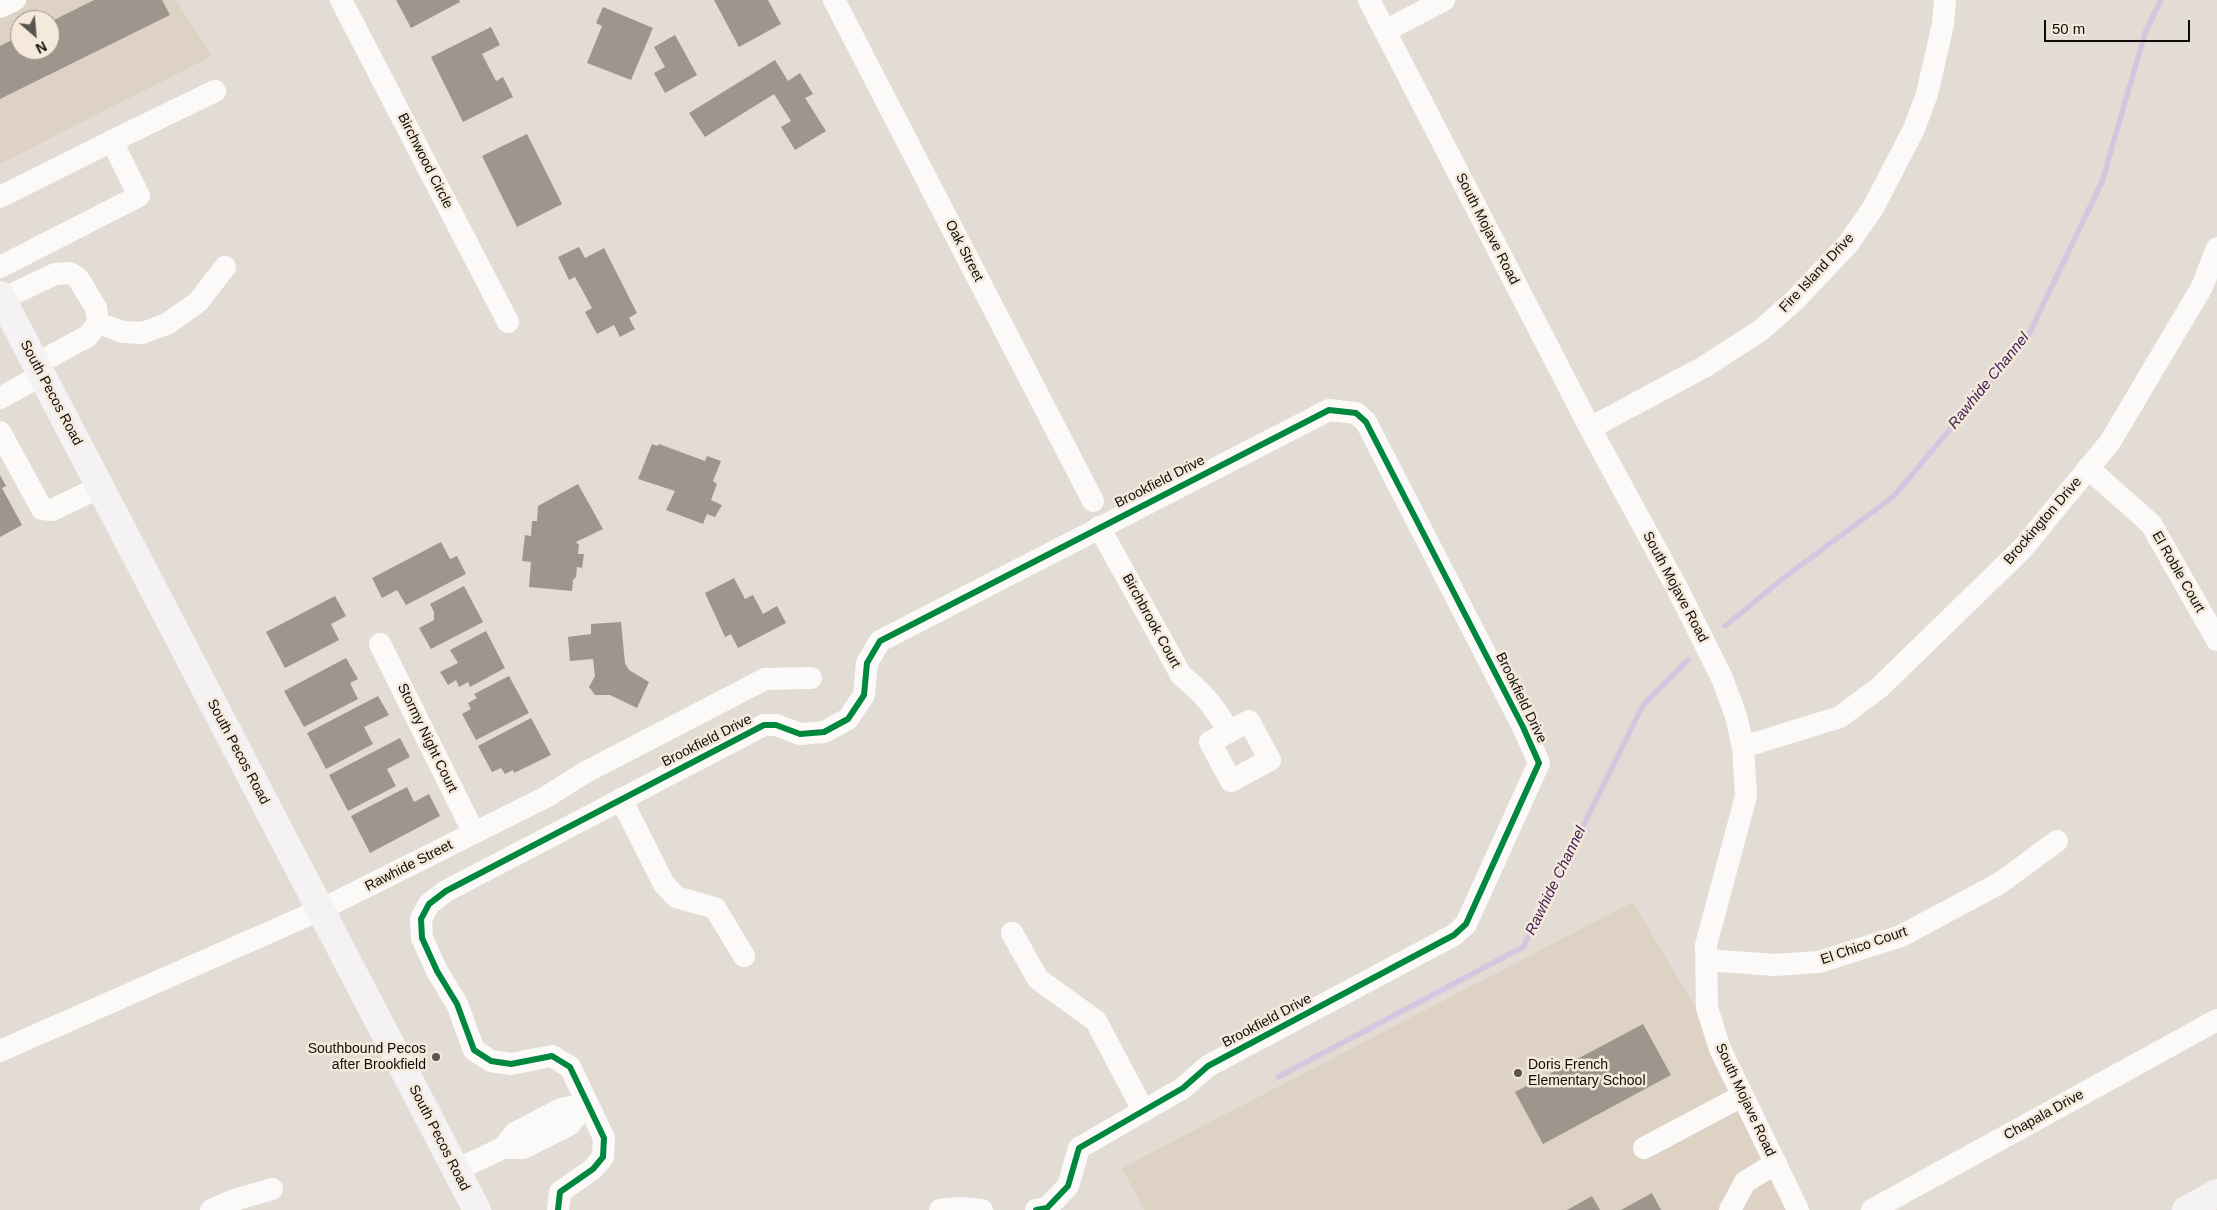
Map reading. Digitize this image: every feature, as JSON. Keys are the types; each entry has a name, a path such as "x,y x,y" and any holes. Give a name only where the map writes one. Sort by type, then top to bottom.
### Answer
{"main road":[{"name":"South Pecos Road","path":"1,297 476,1210"},
{"path":"2186,1210 2217,1193"}],"street":[{"name":"Birchwood Circle","path":"341,0 508,322"},
{"name":"Oak Street","path":"834,0 1093,501"},
{"name":"South Mojave Road","path":"1369,0 1590,428 1677,588 1722,678 1736,716 1743,747 1746,796 1706,945 1707,1008 1720,1050 1798,1210"},
{"path":"1385,31 1444,0"},
{"name":"Fire Island Drive","path":"1590,428 1704,367 1761,330 1794,301 1848,244 1873,208 1914,129 1927,94 1942,24 1945,0"},
{"path":"0,197 215,91"},
{"path":"0,267 139,196 112,141"},
{"name":"Brockington Drive","path":"1743,747 1840,717 1880,687 2022,549 2110,442 2210,291 2217,248"},
{"path":"98,323 122,332 142,333 167,324 198,302 224,267"},
{"path":"0,398 88,336 98,323 96,308 78,278 70,272 55,274 1,297"},
{"name":"Brookfield Drive","path":"558,1210 560,1192 593,1169 603,1157 604,1138 570,1067 552,1056 511,1064 490,1061 474,1050 457,1004 437,971 422,938 421,919 429,904 446,891 764,725 776,724 800,734 824,732 848,719 864,695 867,663 880,641 1329,410 1356,414 1366,422 1523,727 1539,763 1466,924 1454,935 1208,1066 1183,1088 1079,1148 1068,1186 1047,1208 1036,1210"},
{"path":"0,432 42,509 52,510 100,487"},
{"name":"El Roble Court","path":"2088,468 2151,524 2217,640"},
{"name":"Birchbrook Court","path":"1099,527 1181,675 1202,692 1218,712 1229,732"},
{"name":"Stormy Night Court","path":"380,644 474,833"},
{"name":"Rawhide Street","path":"0,1051 320,910 546,797 584,773 765,679 811,678"},
{"path":"621,799 664,884 676,896 715,908 744,956"},
{"name":"El Chico Court","path":"1706,960 1775,965 1819,962 1901,936 2000,883 2057,841"},
{"path":"1012,933 1038,979 1096,1021 1144,1110"},
{"name":"Chapala Drive","path":"1872,1210 2217,1020"},
{"path":"1644,1148 1742,1096"},
{"path":"456,1170 503,1148 523,1148 553,1123 568,1125 587,1104"},
{"path":"1732,1209 1745,1182 1776,1164"},
{"path":"211,1210 234,1200 272,1189"},
{"path":"940,1210 960,1208 982,1210"}],"shaded area":[{"path":"0,0 176,0 212,56 0,164"},
{"name":"Doris French Elementary School","path":"1633,902 1720,1049 1798,1210 1144,1210 1122,1168"}],"building":[{"path":"94,0 162,0 170,15 0,99 0,46 10,41 10,60 60,60 60,17"},
{"path":"396,0 459,0 460,2 411,28"},
{"path":"714,0 768,0 781,24 739,47"},
{"path":"603,7 653,28 631,80 587,63 602,26 596,23"},
{"path":"491,27 500,45 482,54 496,81 503,77 513,97 463,122 431,57"},
{"path":"675,35 697,75 665,93 654,73 665,67 654,47"},
{"path":"775,60 788,81 800,73 813,94 805,98 826,131 795,150 781,127 791,121 774,94 705,137 689,113"},
{"path":"527,134 562,204 517,227 482,156"},
{"path":"579,247 585,258 604,248 637,313 629,318 635,329 620,337 614,325 597,334 585,312 592,308 575,277 569,280 558,257"},
{"path":"652,444 657,446 659,444 705,461 707,456 721,461 713,481 717,484 711,500 722,505 715,517 707,514 703,524 666,510 675,491 638,479"},
{"path":"0,475 6,486 2,488 22,525 0,537"},
{"path":"578,484 603,529 576,542 579,545 578,554 584,554 582,568 577,567 572,591 529,587 531,562 522,561 525,535 531,536 532,521 537,521 538,506"},
{"path":"441,542 450,559 457,556 466,574 406,605 397,590 382,598 372,578"},
{"path":"734,578 745,599 753,595 763,614 777,606 786,623 738,648 731,634 725,637 705,593"},
{"path":"464,586 483,622 431,649 419,628 434,620 434,612 430,604"},
{"path":"335,596 346,616 331,624 339,640 285,668 266,632"},
{"path":"621,622 625,663 629,670 649,682 637,708 610,695 595,695 589,687 595,676 593,659 570,661 568,637 591,634 591,624"},
{"path":"486,631 505,668 470,687 468,682 459,687 456,680 448,685 440,672 458,663 450,650"},
{"path":"346,658 358,679 350,683 358,699 304,727 284,691"},
{"path":"509,676 529,713 476,740 462,714 471,709 468,703 477,698 474,694"},
{"path":"378,696 389,715 364,727 373,744 326,769 307,733"},
{"path":"531,718 551,755 514,773 513,770 505,774 501,768 492,772 478,746"},
{"path":"400,738 410,757 387,769 396,786 348,811 329,775"},
{"path":"407,787 414,802 429,794 440,816 370,853 351,816"},
{"path":"1643,1024 1671,1075 1543,1144 1515,1092"},
{"path":"1652,1193 1661,1210 1621,1210"},
{"path":"1592,1196 1600,1210 1567,1210"}],"waterway":[{"name":"Rawhide Channel","path":"1725,626 1781,580 1894,496 2028,336 2102,182 2145,33 2161,0"},
{"name":"Rawhide Channel","path":"1278,1077 1523,947 1643,705 1688,660"}],"cycle path":[{"path":"558,1210 560,1192 593,1169 603,1157 604,1138 570,1067 552,1056 511,1064 491,1061 474,1050 457,1004 437,971 422,938 421,919 429,904 446,891 764,725 776,725 800,734 824,732 848,719 864,695 867,663 880,641 1329,410 1356,413 1366,422 1523,727 1539,763 1466,924 1454,935 1208,1066 1183,1088 1079,1148 1068,1186 1047,1208 1036,1210"}],"place":[{"name":"Southbound Pecos after Brookfield","path":"436,1057"},
{"name":"Doris French Elementary School","path":"1518,1073"}]}
